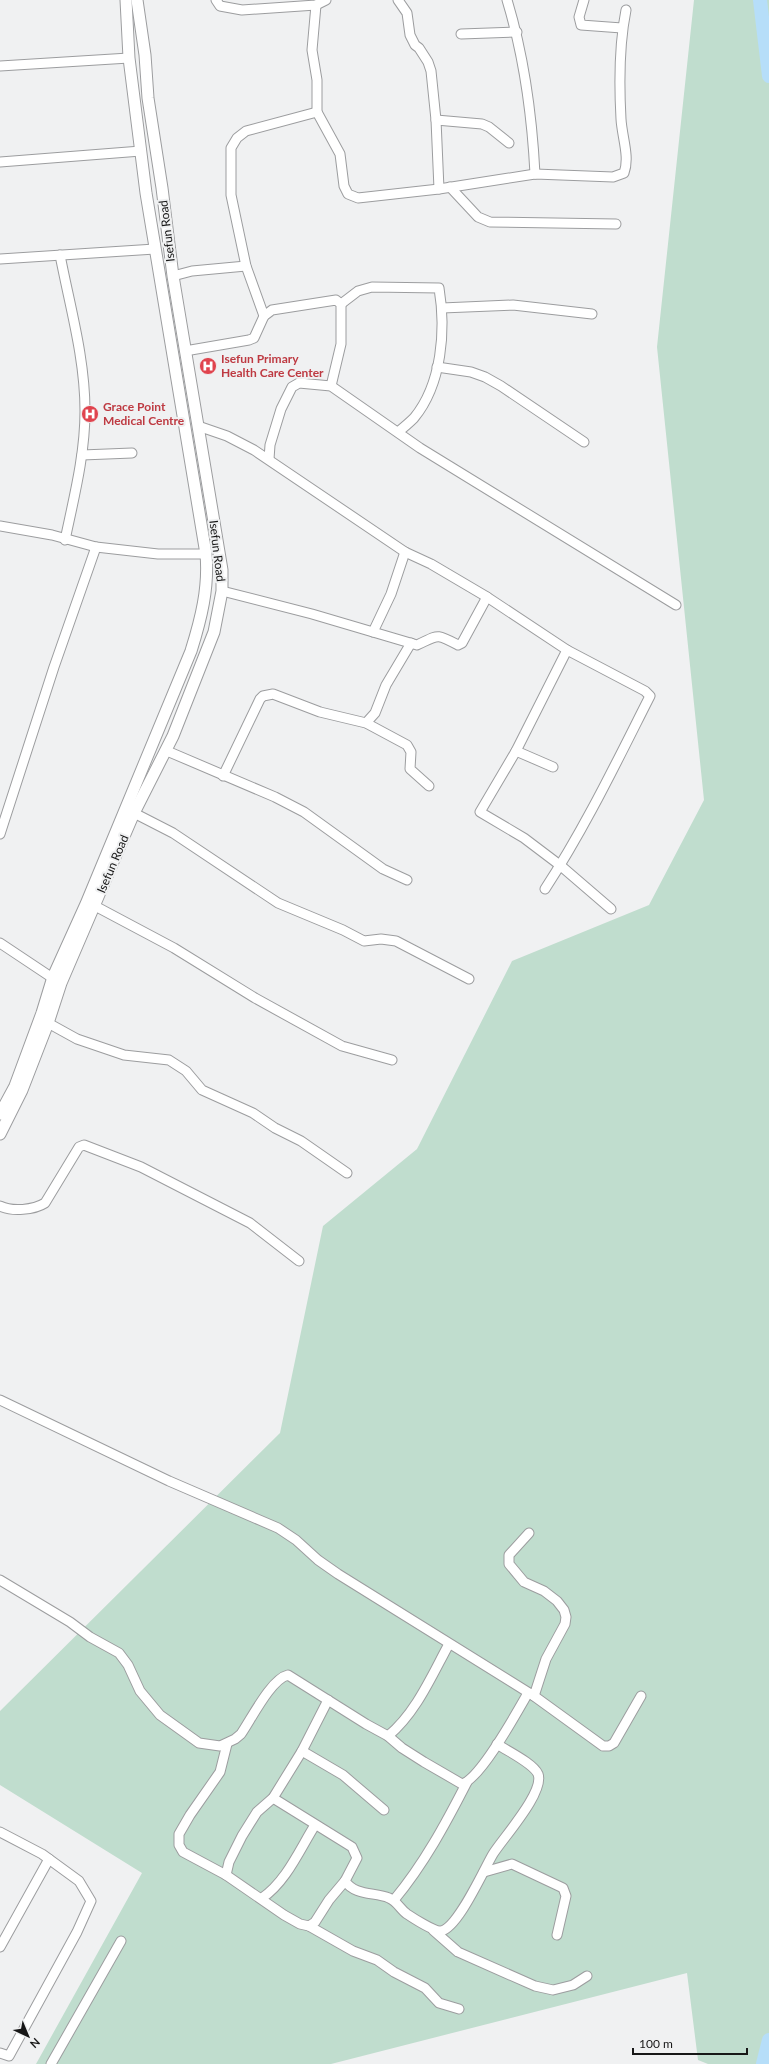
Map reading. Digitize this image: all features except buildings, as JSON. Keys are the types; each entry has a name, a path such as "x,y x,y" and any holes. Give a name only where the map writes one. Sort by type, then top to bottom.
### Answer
{"street":[{"name":"Isefun Road","path":"0,1134 22,1090 48,1023 57,980 86,904 191,651 201,619 206,582 206,554 155,249 141,151 129,58 126,0"},
{"name":"Isefun Road","path":"0,1114 18,1078 42,1013 57,980 95,906 134,813 167,751 214,632 222,591 222,570 172,276 162,188 148,98 145,55 137,0"},
{"path":"216,0 220,6 242,10 316,4 326,0"},
{"path":"398,0 408,14 410,35 412,40 429,67 436,120 439,189"},
{"path":"507,0 517,32 533,131 535,174"},
{"path":"584,0 578,17 581,25 622,28"},
{"path":"316,4 312,50 317,80 317,112 340,154 344,186 348,194 358,198 439,189 535,174 613,177 624,173 627,165 622,125 620,91 622,28 626,10"},
{"path":"461,34 517,32"},
{"path":"0,66 129,58"},
{"path":"264,316 246,266 231,195 231,148 237,138 246,131 317,112"},
{"path":"436,120 482,124 489,127 509,143"},
{"path":"0,162 141,151"},
{"path":"450,187 478,218 490,222 616,224"},
{"path":"0,259 155,249"},
{"path":"60,255 82,363 85,411 82,455 65,540"},
{"path":"172,276 192,272 246,266"},
{"path":"341,304 358,291 372,286 439,288 442,308 442,336 438,367 425,401 414,418 398,432"},
{"path":"184,351 254,338 259,331 264,316 272,310 278,308 336,300 341,304"},
{"path":"331,386 341,344 341,304"},
{"path":"442,308 513,305 592,314"},
{"path":"438,367 471,372 486,378 501,386 584,442"},
{"path":"269,459 270,445 281,409 292,387 298,383 331,386 484,488 676,605"},
{"path":"198,426 227,436 254,450 405,552 487,597 567,650 645,691 650,696 612,772 561,866 545,889"},
{"path":"254,450 270,445"},
{"path":"82,455 132,453"},
{"path":"0,526 52,535 65,540 96,547 158,554 206,554"},
{"path":"0,834 54,667 96,547"},
{"path":"373,632 391,594 405,552"},
{"path":"222,591 312,614 417,645 433,636 438,635 458,645 462,643 487,597"},
{"path":"366,723 375,713 386,685 412,643"},
{"path":"567,650 516,751 480,812 524,838 561,866 611,909"},
{"path":"223,776 244,731 263,696 273,694 320,712 366,723 406,745 411,752 410,769 429,786"},
{"path":"167,751 275,797 304,812 383,869 407,880"},
{"path":"516,751 553,768"},
{"path":"134,813 173,833 278,903 344,930 364,941 381,939 396,941 469,979"},
{"path":"95,906 174,948 254,998 342,1046 392,1060"},
{"path":"0,943 57,980"},
{"path":"48,1023 77,1040 124,1056 169,1060 186,1070 202,1090 253,1112 275,1128 301,1141 347,1173"},
{"path":"0,1206 25,1209 38,1207 45,1203 79,1147 84,1145 141,1168 250,1223 299,1261"},
{"path":"1,1403 115,1456 278,1528 296,1540 318,1560 338,1574 531,1695 602,1746 609,1746 614,1743 641,1696"},
{"path":"0,1580 70,1622 90,1637 119,1652 128,1665 140,1691 160,1715 199,1743 209,1745 227,1744 242,1734 273,1687 282,1676 288,1675 294,1677 366,1724 388,1736 402,1748 462,1784 473,1778 531,1695 546,1659 565,1624 566,1617 564,1610 557,1601 544,1591 524,1582 509,1564 509,1555 530,1533"},
{"path":"388,1736 399,1728 410,1713 449,1644"},
{"path":"226,1875 230,1862 250,1824 257,1812 273,1798 302,1751 328,1700"},
{"path":"227,1744 220,1772 190,1815 179,1834 178,1845 183,1852 226,1875 262,1898 284,1915 300,1924 309,1926 353,1952 377,1960 394,1972 425,1988 440,2003 459,2009"},
{"path":"433,1930 442,1931 448,1928 458,1916 475,1890 494,1853 527,1807 538,1784 538,1774 532,1766 497,1744"},
{"path":"302,1751 343,1775 384,1810"},
{"path":"394,1900 411,1879 448,1819 467,1782"},
{"path":"273,1798 315,1825 348,1843 356,1853 357,1858 345,1881 329,1900 315,1922 309,1926"},
{"path":"262,1898 271,1892 315,1825"},
{"path":"0,1832 49,1859 79,1881 91,1900 77,1932 9,2056 0,2053"},
{"path":"0,1947 3,1934 49,1859"},
{"path":"484,1872 512,1864 563,1888 566,1896 557,1935"},
{"path":"345,1881 348,1885 362,1892 384,1896 394,1900 406,1913 433,1930 458,1952 535,1986 553,1990 573,1985 587,1976"},
{"path":"51,2064 120,1941"}],"green space":[{"path":"694,0 769,0 769,2064 708,2064 698,2060 687,1973 331,2064 36,2064 142,1873 0,1785 0,1711 280,1433 323,1226 417,1149 512,961 649,905 704,800 657,347"}],"waterway":[{"path":"760,0 769,76"},
{"path":"763,2064 769,2040"}],"place":[{"name":"Isefun Primary Health Care Center","path":"208,366"},
{"name":"Grace Point Medical Centre","path":"90,414"}]}
